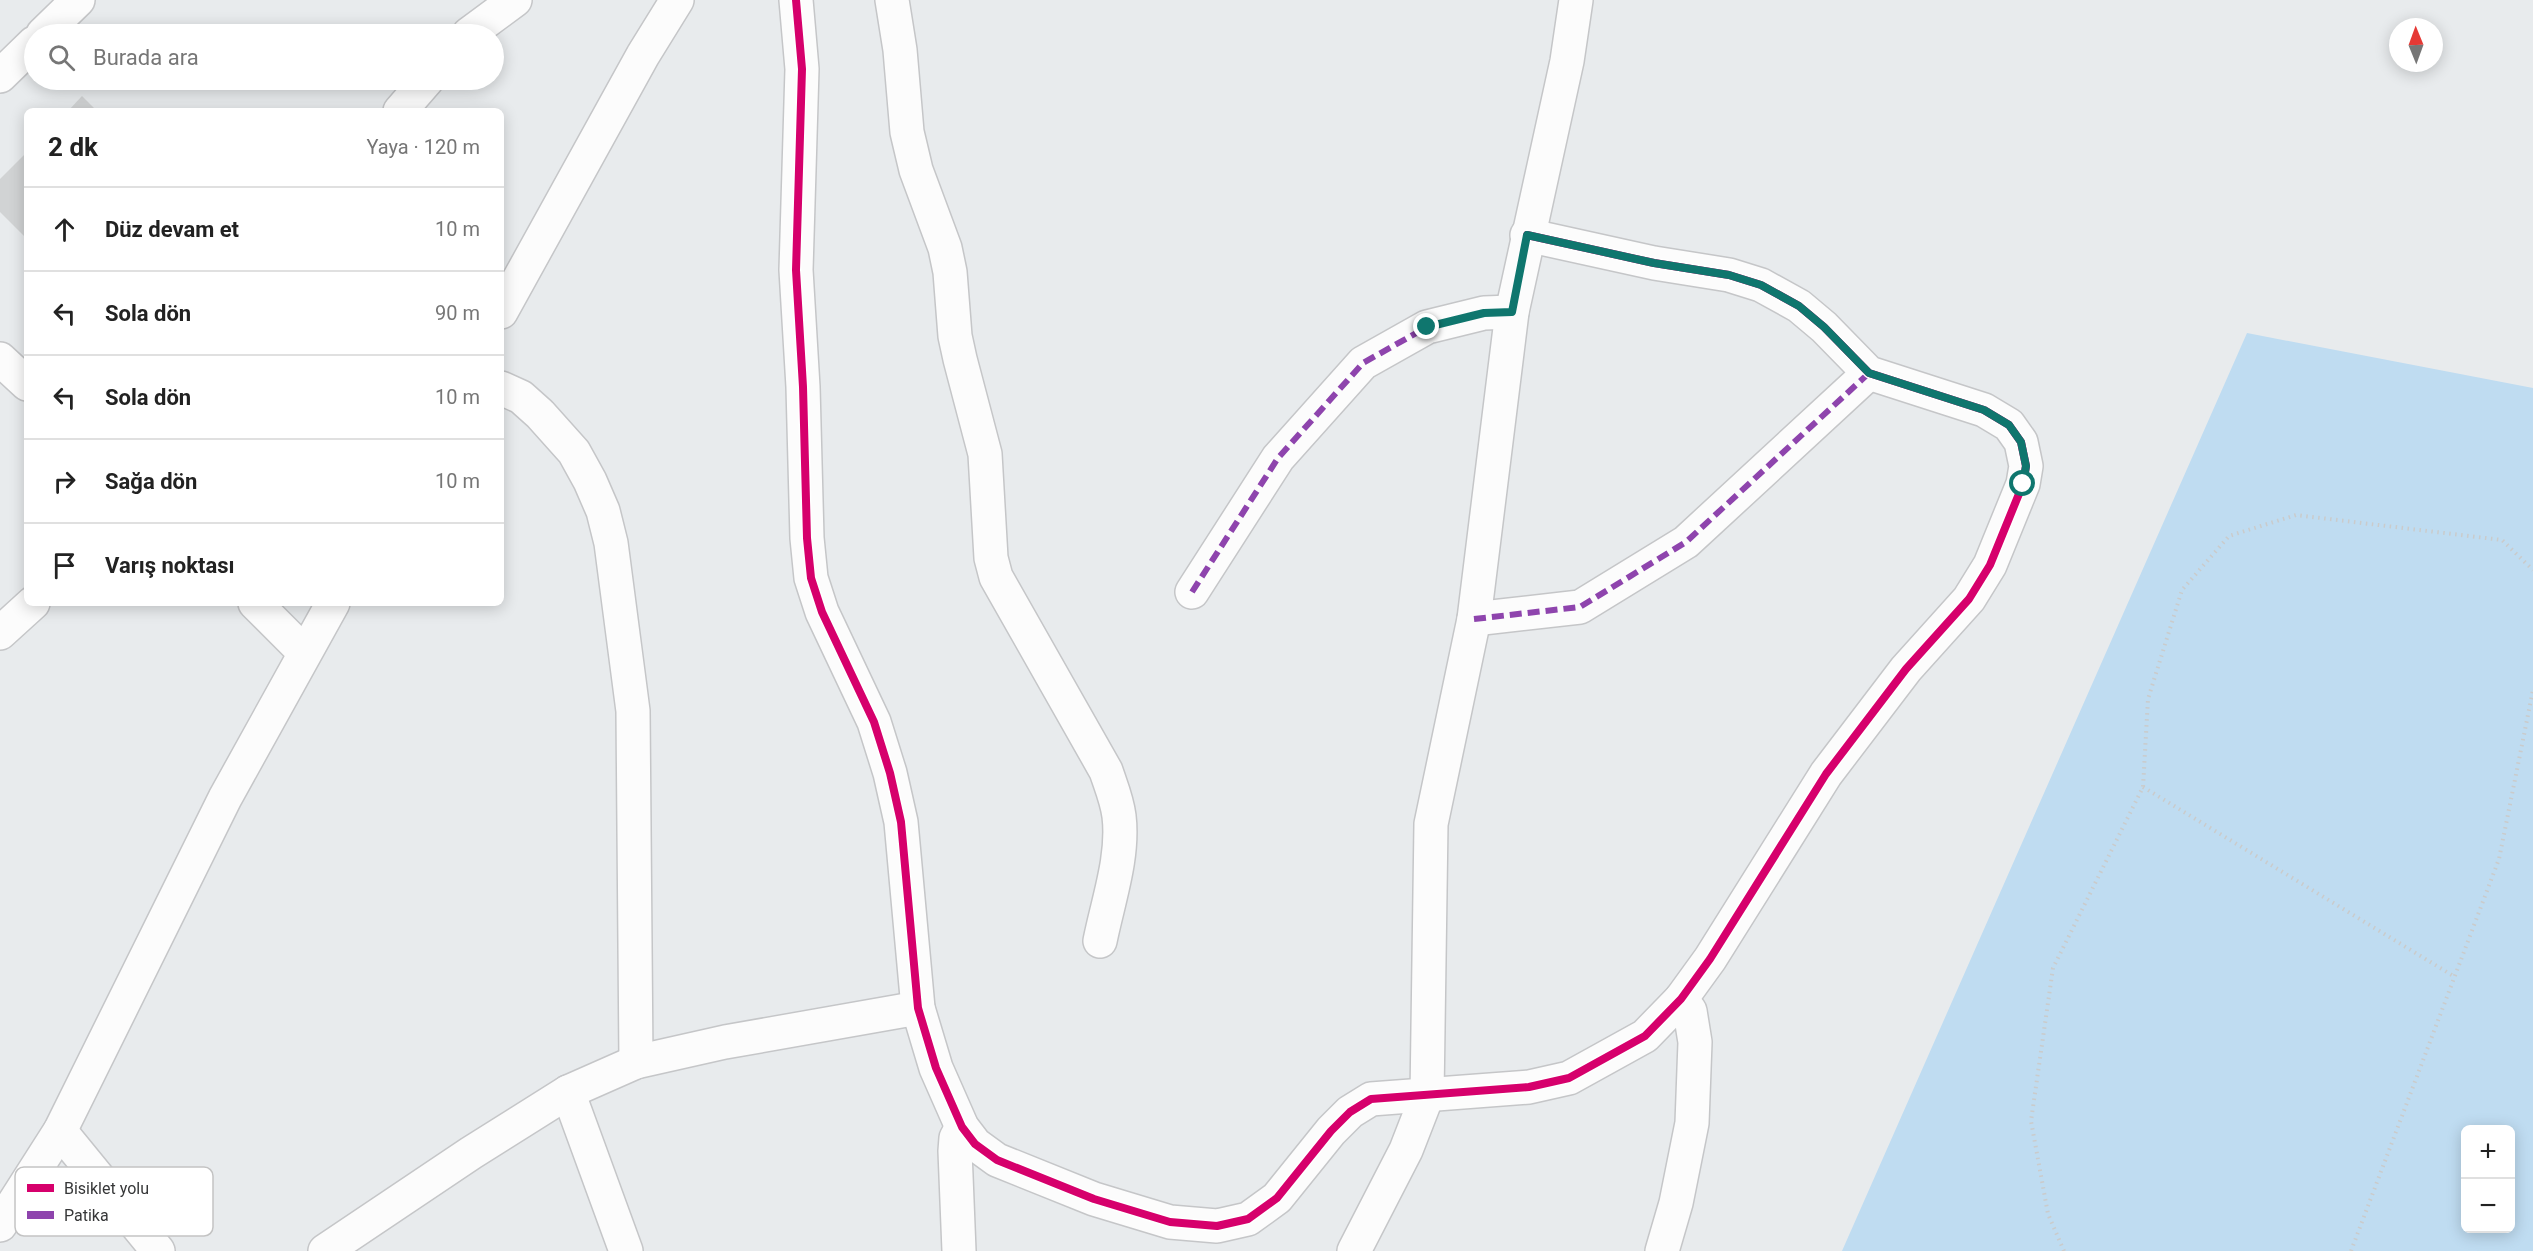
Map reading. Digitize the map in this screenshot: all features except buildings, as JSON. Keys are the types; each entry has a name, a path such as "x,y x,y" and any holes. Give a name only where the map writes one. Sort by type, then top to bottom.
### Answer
{"street":[{"path":"53,24 78,0"},
{"path":"483,24 515,0"},
{"path":"504,307 643,55 677,0"},
{"path":"796,0 802,69 796,270 803,387 807,537 811,578 822,612 874,722 890,773 901,822 918,1008 936,1068 962,1127 975,1144 998,1160 1094,1199 1170,1222 1217,1226 1248,1218 1277,1198 1331,1131 1350,1112 1371,1099 1530,1088 1569,1078 1645,1036 1681,999 1710,959 1826,774 1906,669 1969,599 1990,565 2023,484 2026,466 2021,442 2009,425 1984,410 1869,373 1824,327 1799,306 1761,285 1729,275 1654,263 1527,235"},
{"path":"892,0 900,50 907,132 916,170 945,248 950,272 955,336 985,454 989,538 996,577 1106,771 1115,797 1119,816 1118,855 1100,941"},
{"path":"1354,1251 1406,1150 1427,1096 1431,824 1474,619 1512,312 1527,235 1568,61 1576,0"},
{"path":"0,76 24,53"},
{"path":"403,108 418,90"},
{"path":"1192,592 1278,458 1363,363 1427,327 1484,313 1512,312"},
{"path":"0,358 24,381"},
{"path":"1474,619 1580,607 1686,542 1869,373"},
{"path":"504,390 521,398 540,414 574,453 599,501 611,543 633,711 636,1062"},
{"path":"0,633 30,606"},
{"path":"258,606 304,652"},
{"path":"37,1167 60,1131 225,798 331,606"},
{"path":"1662,1251 1676,1203 1692,1123 1695,1042 1690,1011 1681,999"},
{"path":"325,1251 471,1153 568,1092 636,1062 725,1042 918,1008"},
{"path":"568,1092 626,1251"},
{"path":"959,1251 955,1151 956,1138 962,1127"},
{"path":"60,1131 89,1167"},
{"path":"0,1226 15,1202"},
{"path":"146,1236 158,1251"}],"path":[{"path":"2064,1251 2048,1214 2031,1121 2053,968 2143,787 2148,699 2182,590 2229,536 2296,515 2502,540 2533,570"},
{"path":"2351,1251 2499,859 2533,690"},
{"path":"2143,787 2455,977"}],"shaded area":[{"path":"2247,333 2533,388 2533,1251 1842,1251"}],"marked path":[{"path":"1192,592 1278,458 1363,363 1427,327 1484,313 1512,312"},
{"path":"1474,619 1580,607 1686,542 1869,373"}],"cycle path":[{"path":"796,0 802,69 796,270 803,387 807,538 811,578 822,612 874,722 890,773 901,822 918,1008 936,1068 962,1127 975,1144 997,1160 1094,1199 1170,1222 1217,1226 1248,1219 1277,1198 1331,1131 1350,1112 1371,1099 1529,1087 1569,1078 1645,1036 1681,999 1710,959 1826,774 1906,669 1969,599 1990,565 2023,484 2026,466 2021,442 2009,425 1984,410 1869,373 1824,327 1799,306 1761,285 1729,275 1654,263 1527,235"}],"route":[{"path":"1427,327 1484,313 1512,312 1527,235 1654,263 1729,275 1761,285 1799,306 1824,327 1869,373 1984,410 2009,425 2021,442 2026,466 2023,484"}]}
